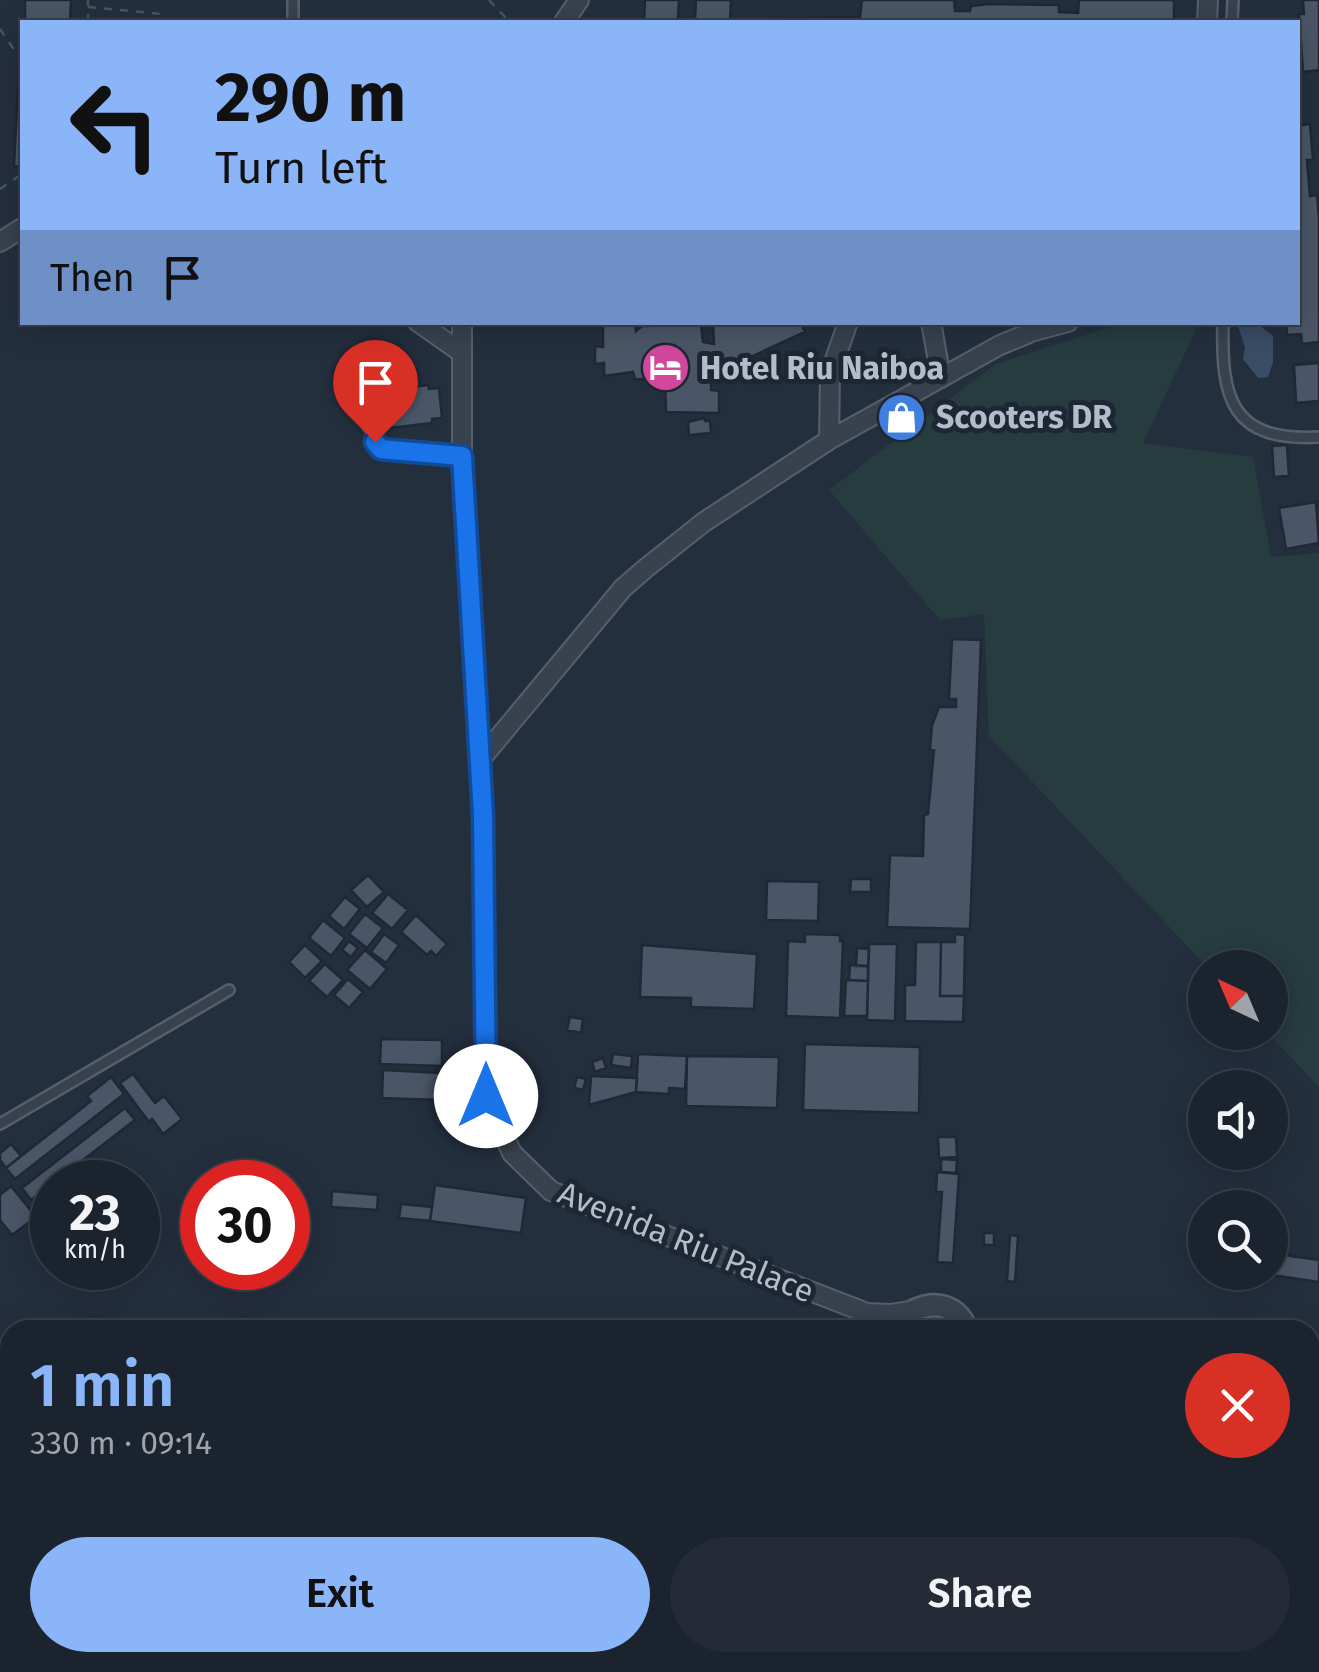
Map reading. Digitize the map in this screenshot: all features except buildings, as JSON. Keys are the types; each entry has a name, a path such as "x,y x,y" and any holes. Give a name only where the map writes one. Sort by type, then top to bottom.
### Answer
{"street":[{"path":"422,325 462,353"},
{"name":"Avenida Riu Palace","path":"462,325 462,456 486,912 486,1096 512,1153 551,1192 867,1313 914,1310"},
{"path":"829,440 830,374 847,325"},
{"path":"931,325 940,378"},
{"path":"480,760 623,588 704,522 829,440 1031,328"},
{"path":"908,1320 914,1310 925,1305 948,1307 962,1320"},
{"name":"Avenida Riu Palace","path":"867,1313 874,1320"}],"lane":[{"path":"1224,325 1224,378 1238,416 1262,432 1295,438 1319,437"},
{"path":"366,422 381,449 462,456"},
{"path":"0,1124 229,990"}],"path":[{"path":"88,0 88,20"},
{"path":"489,0 508,20"},
{"path":"88,7 161,14"},
{"path":"0,29 20,53"}],"green space":[{"path":"1117,325 1198,325 1143,443 1253,457 1271,557 1319,553 1319,1087 1284,1050 1288,1050 1288,950 1191,950 989,736 984,614 940,620 829,490 996,364"}],"water":[{"path":"1259,325 1273,336 1273,362 1268,377 1258,378 1243,359 1245,347 1238,326"}],"place":[{"name":"Hotel Riu Naiboa","path":"665,368"},
{"name":"Scooters DR","path":"901,417"}],"route":[{"path":"375,442 381,449 462,456 483,815 486,1096"}]}
